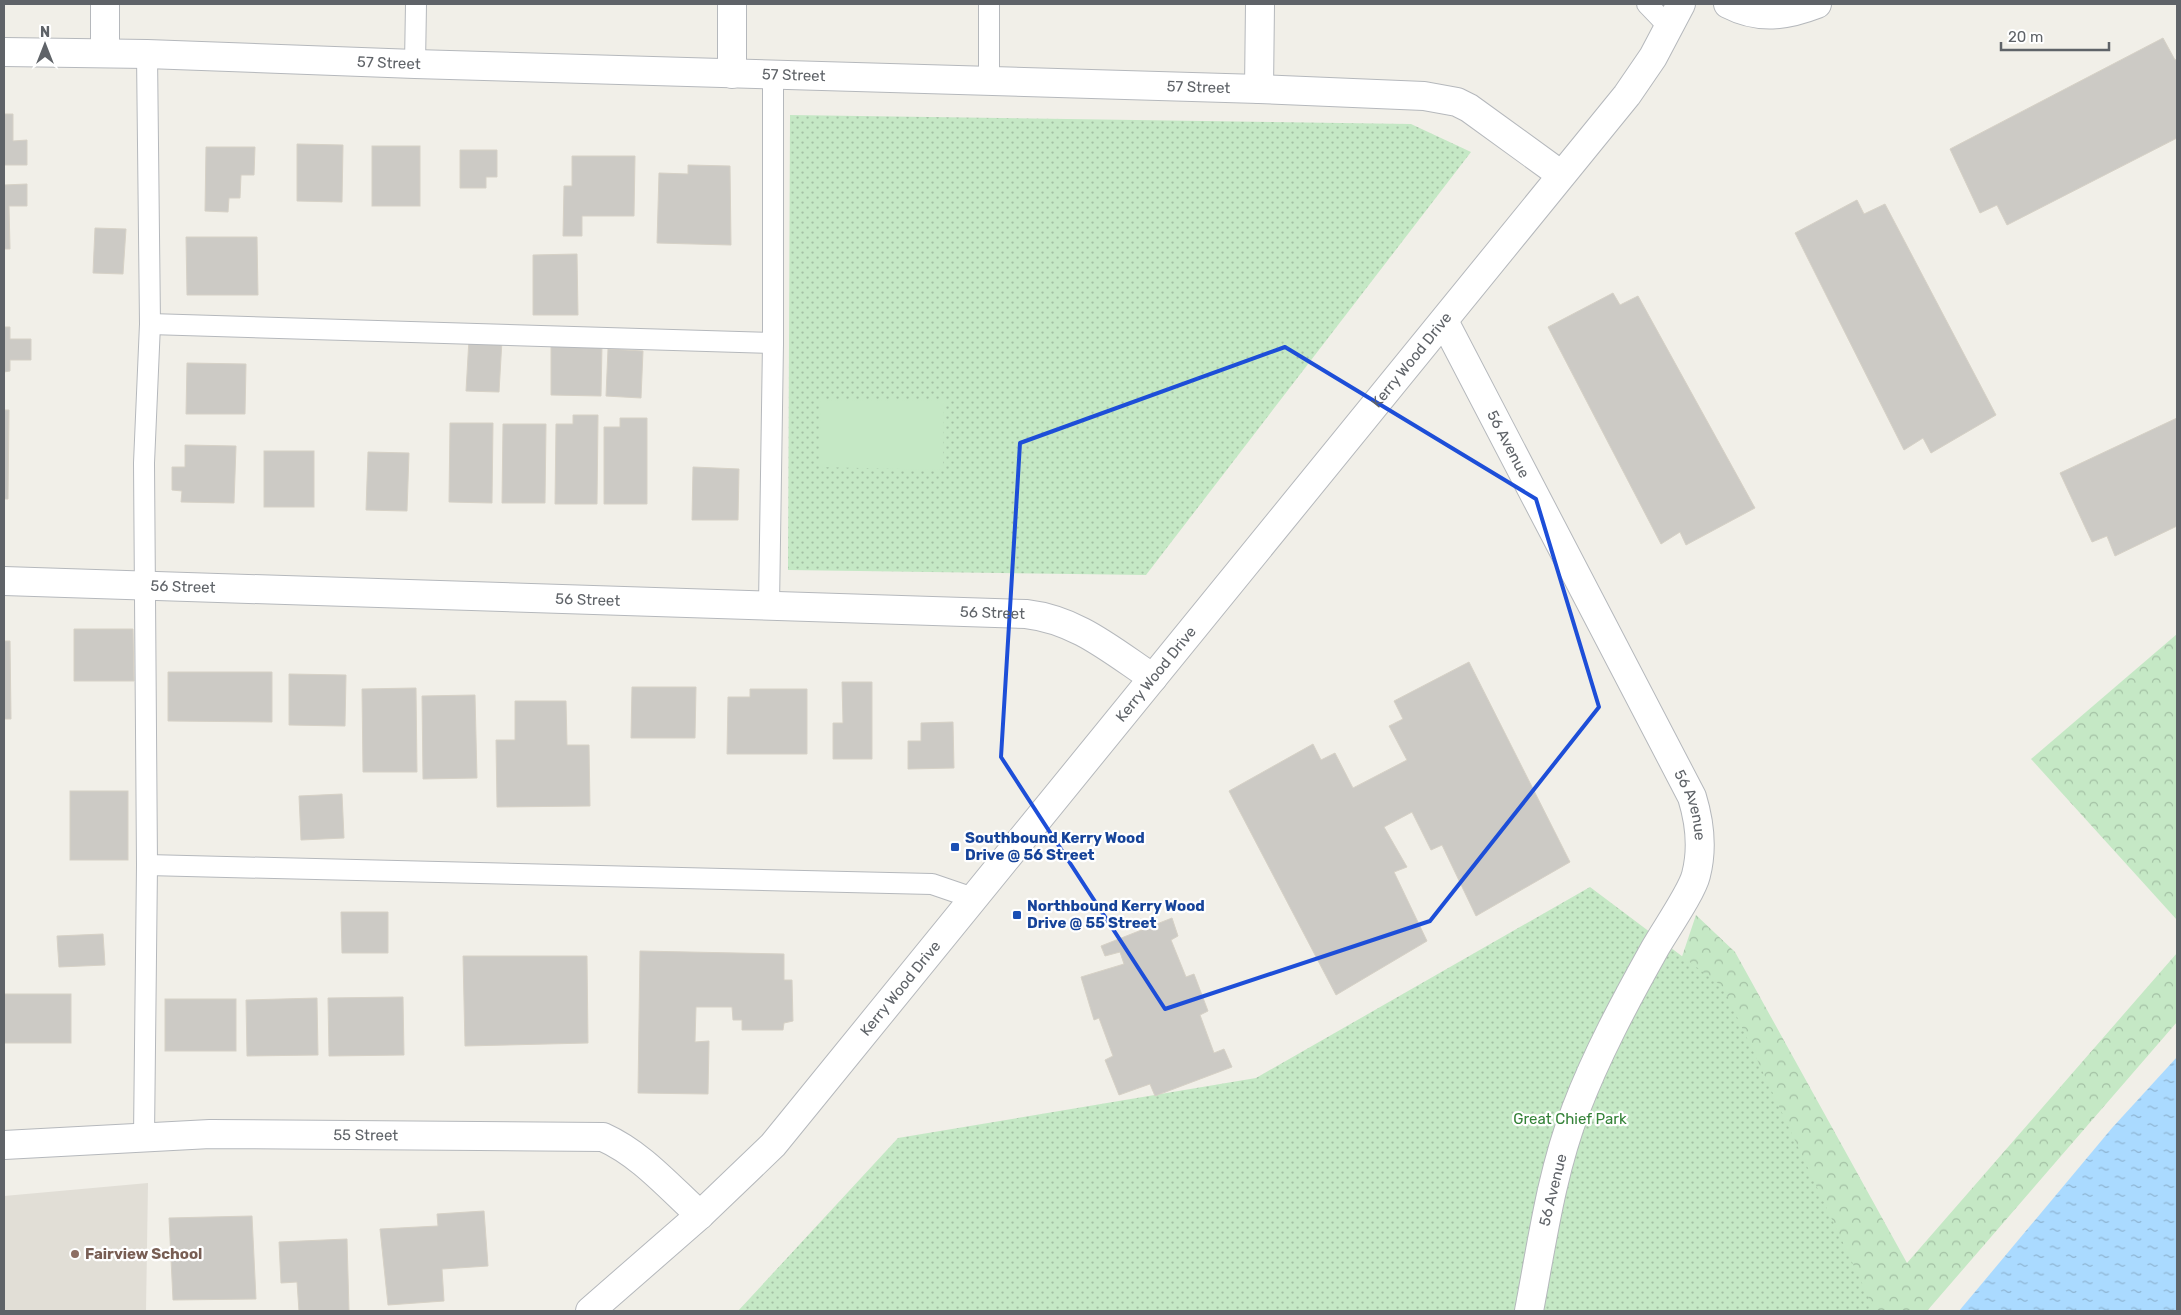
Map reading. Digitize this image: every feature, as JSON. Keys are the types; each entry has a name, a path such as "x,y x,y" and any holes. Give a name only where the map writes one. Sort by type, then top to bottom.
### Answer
{"street":[{"path":"106,4 106,53"},
{"path":"732,4 732,74"},
{"path":"1259,88 1260,4"},
{"path":"1728,4 1742,11 1765,16 1782,15 1817,4"},
{"name":"Kerry Wood Drive","path":"590,1311 700,1215 773,1145 1444,321 1560,174 1636,83 1675,15"},
{"name":"57 Street","path":"4,52 148,54 732,74 1259,88 1424,96 1457,102 1560,174"},
{"name":"56 Avenue","path":"1444,321 1692,797 1700,832 1701,850 1696,877 1619,1012 1575,1111 1549,1198 1528,1311"},
{"name":"56 Street","path":"4,581 1046,617 1073,626 1153,678"},
{"name":"55 Street","path":"4,1145 210,1134 603,1138 623,1146 635,1155 700,1215"}],"lane":[{"path":"415,64 416,4"},
{"path":"989,80 990,4"},
{"path":"1647,4 1675,15"},
{"path":"144,1137 147,865 144,463 150,324 148,54"},
{"path":"769,606 773,344 773,75"},
{"path":"150,324 773,344"},
{"path":"147,865 932,884 973,898"}],"highlighted area":[{"path":"1285,347 1536,499 1599,707 1430,921 1165,1009 1001,757 1020,443"}],"shaded area":[{"name":"Fairview School","path":"148,1183 146,1311 4,1311 4,1196"}],"green space":[{"path":"790,115 1411,124 1471,152 1146,575 788,570"},
{"path":"821,400 944,401 943,470 819,467"},
{"path":"2177,634 2177,920 2031,759"},
{"name":"Great Chief Park","path":"1590,887 1723,987 1875,1311 738,1311 898,1138 1256,1078"},
{"path":"1696,915 1735,952 1907,1263 2177,953 2177,1022 1927,1311 1566,1311 1588,1236"}],"water":[{"path":"2177,1057 2177,1311 1959,1311 2112,1128"}],"building":[{"path":"2163,38 2175,60 2177,59 2177,138 2007,225 1997,205 1980,213 1950,149"},
{"path":"4,114 13,114 13,141 27,140 27,165 4,165"},
{"path":"297,144 343,145 342,202 297,201"},
{"path":"372,146 420,146 420,206 372,206"},
{"path":"206,147 255,147 254,175 241,175 240,198 229,198 228,212 205,211"},
{"path":"460,150 497,150 497,177 486,177 486,188 460,188"},
{"path":"572,156 635,156 634,216 582,216 582,236 563,236 564,186 572,186"},
{"path":"688,165 730,166 731,245 657,243 659,173 688,174"},
{"path":"27,184 27,206 9,206 10,249 4,249 4,185"},
{"path":"1857,200 1864,214 1885,204 1996,415 1931,453 1923,438 1904,450 1795,233"},
{"path":"95,228 126,229 123,274 93,273"},
{"path":"186,237 257,237 258,295 187,295"},
{"path":"577,254 578,315 533,315 533,255"},
{"path":"1613,293 1620,305 1638,296 1755,508 1686,545 1680,532 1661,544 1548,327"},
{"path":"4,327 10,327 10,339 31,339 31,360 10,360 10,371 4,372"},
{"path":"469,339 502,340 499,392 466,391"},
{"path":"551,345 602,345 601,396 551,395"},
{"path":"608,349 643,351 641,398 606,396"},
{"path":"187,363 246,364 245,414 186,414"},
{"path":"4,410 9,410 8,499 4,499"},
{"path":"573,415 598,415 597,504 555,504 556,424 573,424"},
{"path":"620,418 647,418 647,504 604,504 604,427 620,427"},
{"path":"2177,418 2177,526 2115,556 2107,536 2092,542 2060,473"},
{"path":"450,423 493,423 492,503 449,502"},
{"path":"503,424 546,424 545,503 502,503"},
{"path":"185,445 236,446 234,503 181,502 182,491 172,490 172,467 185,467"},
{"path":"264,451 314,451 314,507 264,507"},
{"path":"368,452 409,453 407,511 366,510"},
{"path":"693,467 739,469 738,520 692,520"},
{"path":"74,629 133,629 134,681 74,681"},
{"path":"4,641 10,641 11,719 4,719"},
{"path":"1469,662 1570,862 1476,916 1442,845 1431,850 1412,812 1384,827 1407,867 1394,872 1427,941 1336,995 1229,791 1313,744 1321,760 1335,753 1353,788 1407,760 1389,726 1403,719 1394,701"},
{"path":"168,672 272,672 272,722 168,721"},
{"path":"289,674 346,675 345,726 289,725"},
{"path":"842,682 872,682 872,759 833,759 833,723 843,723"},
{"path":"632,687 696,687 695,738 631,738"},
{"path":"416,688 417,772 363,772 362,689"},
{"path":"750,689 807,689 807,754 727,754 728,697 750,697"},
{"path":"475,695 477,778 423,779 422,696"},
{"path":"515,701 566,701 567,745 589,745 590,806 497,807 496,740 515,740"},
{"path":"953,722 954,768 908,769 908,741 921,741 921,723"},
{"path":"70,791 128,791 128,860 70,860"},
{"path":"342,794 344,838 301,840 299,796"},
{"path":"341,912 388,912 388,953 342,953"},
{"path":"1172,918 1178,936 1171,940 1186,977 1194,974 1208,1011 1200,1015 1214,1053 1224,1049 1232,1067 1155,1096 1150,1084 1119,1095 1105,1060 1113,1056 1099,1018 1094,1020 1081,977 1124,964 1120,952 1105,956 1101,946"},
{"path":"103,934 105,965 59,967 57,936"},
{"path":"640,951 784,954 784,980 792,980 793,1021 784,1023 783,1030 742,1030 742,1020 733,1020 732,1007 696,1007 695,1042 709,1041 708,1094 638,1093"},
{"path":"463,956 587,956 588,1043 465,1046"},
{"path":"4,994 71,994 71,1043 4,1043"},
{"path":"403,997 404,1055 329,1056 328,998"},
{"path":"317,998 318,1055 247,1056 246,1000"},
{"path":"165,999 236,999 236,1051 165,1051"},
{"path":"484,1211 488,1266 442,1269 444,1301 388,1305 380,1229 438,1226 437,1214"},
{"path":"252,1216 256,1299 173,1300 169,1218"},
{"path":"347,1239 349,1311 299,1311 297,1282 281,1283 279,1242"}],"place":[{"name":"Southbound Kerry Wood Drive @ 56 Street","path":"955,847"},
{"name":"Northbound Kerry Wood Drive @ 55 Street","path":"1017,915"},
{"name":"Fairview School","path":"75,1254"}]}
